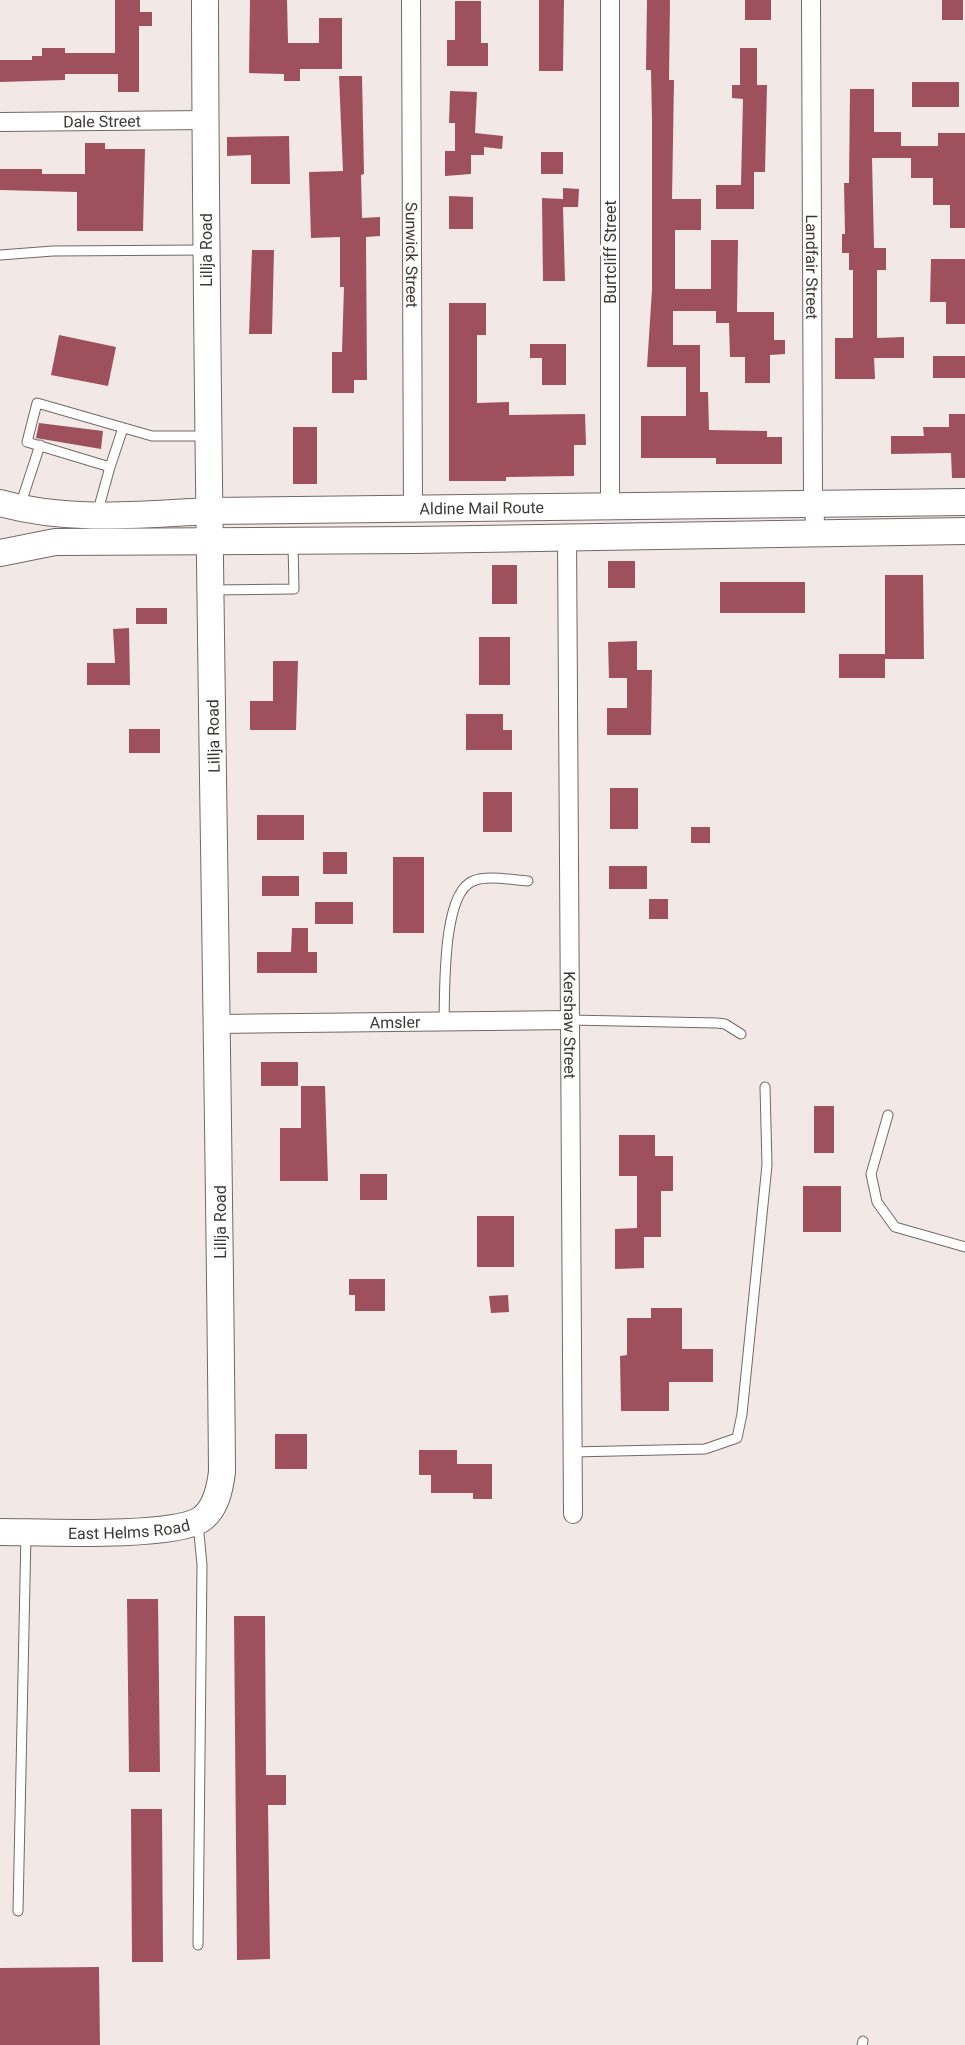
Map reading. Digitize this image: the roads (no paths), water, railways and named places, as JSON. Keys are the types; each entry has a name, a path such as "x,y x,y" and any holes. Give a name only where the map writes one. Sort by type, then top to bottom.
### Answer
{"main road":[{"name":"Lillja Road","path":"205,0 207,436 219,1024 222,1472"},
{"name":"Aldine Mail Route","path":"10,505 97,516 208,511 413,510 610,504 814,505 965,502"},
{"name":"Aldine Mail Route","path":"0,553 56,542 965,531"},
{"name":"East Helms Road","path":"0,1532 117,1531 174,1527 197,1521 202,1519 220,1494 222,1472"}],"street":[{"name":"Sunwick Street","path":"411,0 413,510"},
{"name":"Burtcliff Street","path":"610,0 610,504"},
{"name":"Landfair Street","path":"811,0 816,534"},
{"name":"Dale Street","path":"0,122 205,120"},
{"name":"Kershaw Street","path":"567,535 573,1514"},
{"name":"Amsler","path":"219,1024 570,1020"}],"lane":[{"path":"0,255 53,251 206,250"},
{"path":"110,467 27,442 37,403 152,436 207,436"},
{"path":"97,516 123,428"},
{"path":"10,505 40,445"},
{"path":"210,590 294,588 292,540"},
{"path":"444,1021 446,960 455,899 463,886 474,880 528,880"},
{"path":"570,1020 717,1023 725,1024 741,1034"},
{"path":"572,1452 705,1449 736,1438 742,1414 767,1165 765,1087"},
{"path":"888,1115 871,1174 877,1202 895,1227 965,1247"},
{"path":"197,1521 202,1565 198,1945"},
{"path":"18,1911 26,1532"}]}
